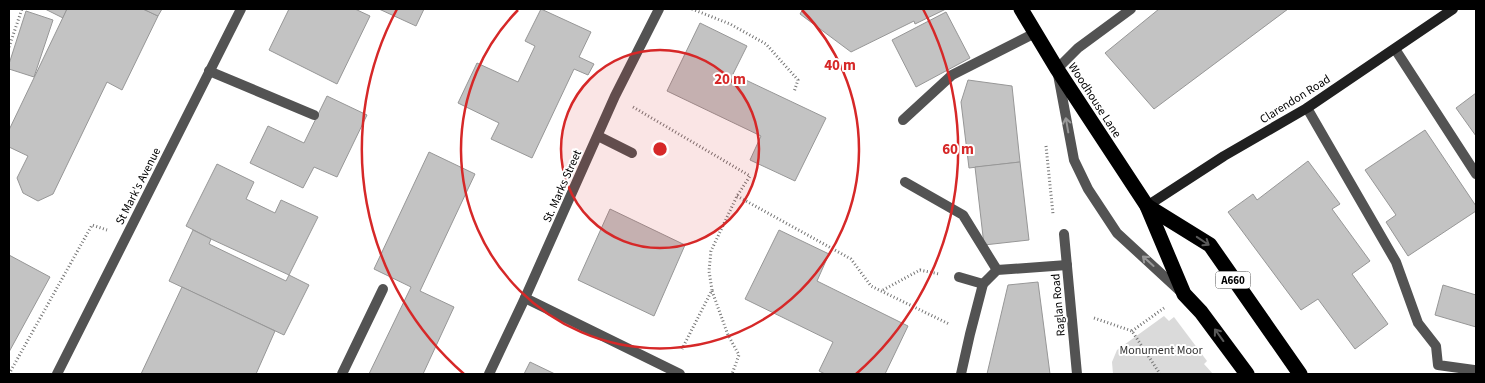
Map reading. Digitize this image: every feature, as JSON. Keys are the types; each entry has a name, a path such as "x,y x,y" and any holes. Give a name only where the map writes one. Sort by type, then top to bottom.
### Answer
{"highway":[{"name":"Woodhouse Lane","path":"1020,9 1147,206 1177,299 1201,312 1247,374"},
{"name":"Woodhouse Lane","path":"1147,206 1210,245 1300,374"}],"street":[{"name":"St Mark's Avenue","path":"57,374 241,9"},
{"name":"St. Marks Street","path":"489,374 526,298 615,96 658,9"},
{"path":"1131,9 1078,48 1057,69 1074,160 1088,189 1117,233 1177,299"},
{"name":"Clarendon Road","path":"1147,206 1224,156 1307,108 1454,9"},
{"path":"903,120 952,76 1036,33"},
{"path":"1395,49 1476,174"},
{"path":"209,71 314,115"},
{"path":"1307,108 1396,262 1418,323 1436,346 1438,365 1474,370"},
{"path":"598,136 632,153"},
{"path":"904,182 963,215 997,270"},
{"name":"Raglan Road","path":"1064,234 1077,374"},
{"path":"961,374 982,284 997,270 1067,265"},
{"path":"959,277 982,284"},
{"path":"342,374 383,289"},
{"path":"526,298 675,372"}],"path":[{"path":"9,46 22,9"},
{"path":"692,9 730,24 766,44 798,80 794,92"},
{"path":"615,96 750,176 737,196 711,251 709,271 712,290 728,335 739,355 732,374"},
{"path":"737,196 851,259 871,286 883,290 970,334"},
{"path":"9,374 92,225 126,238"},
{"path":"883,290 920,270 959,277"},
{"path":"675,372 712,290"},
{"path":"1132,331 1177,299"},
{"path":"1070,314 1100,320 1132,331 1160,374"}],"green space":[{"name":"Monument Moor","path":"1164,316 1169,321 1174,317 1207,361 1204,364 1213,374 1113,374 1112,362 1117,350"}],"building":[{"path":"45,9 67,9 63,18"},
{"path":"67,9 143,9 158,16 122,90 107,82 53,194 38,201 23,193 17,178 28,156 9,147 9,130"},
{"path":"143,9 162,9 158,16"},
{"path":"289,9 355,9 370,16 337,84 269,50"},
{"path":"379,9 424,9 416,26"},
{"path":"541,9 591,32 579,57 594,64 588,75 574,69 532,158 491,139 499,123 458,103 477,63 518,82 535,46 525,41"},
{"path":"803,9 946,9 915,24 914,21 851,52 800,14"},
{"path":"1159,9 1288,9 1154,109 1105,53"},
{"path":"26,11 53,20 34,77 9,69"},
{"path":"946,12 970,58 916,87 892,40"},
{"path":"700,23 747,46 733,74 826,118 795,181 750,160 761,136 667,91"},
{"path":"968,80 1012,86 1020,162 969,168 961,102"},
{"path":"1476,93 1476,136 1456,108"},
{"path":"327,96 367,115 337,177 314,167 303,188 250,163 268,126 304,143"},
{"path":"1425,130 1476,206 1476,211 1408,256 1386,222 1396,215 1365,170"},
{"path":"429,152 475,174 420,291 454,307 423,374 369,374 411,287 374,269"},
{"path":"1308,161 1340,204 1332,209 1370,261 1352,274 1388,324 1355,349 1318,299 1301,310 1228,212 1253,194 1257,200"},
{"path":"1020,162 1029,240 984,245 975,167"},
{"path":"217,164 254,182 246,199 275,213 281,200 318,217 289,275 186,226"},
{"path":"610,209 685,245 654,316 578,280"},
{"path":"193,230 211,239 209,244 286,281 289,275 309,285 284,335 169,281"},
{"path":"779,230 829,254 817,281 908,326 885,374 825,374 819,371 833,342 745,299"},
{"path":"9,255 50,277 9,352"},
{"path":"1038,282 1050,374 987,374 1008,285"},
{"path":"1443,285 1476,295 1476,327 1435,315"},
{"path":"182,287 275,331 256,374 141,374"},
{"path":"530,362 555,374 524,374"}]}
